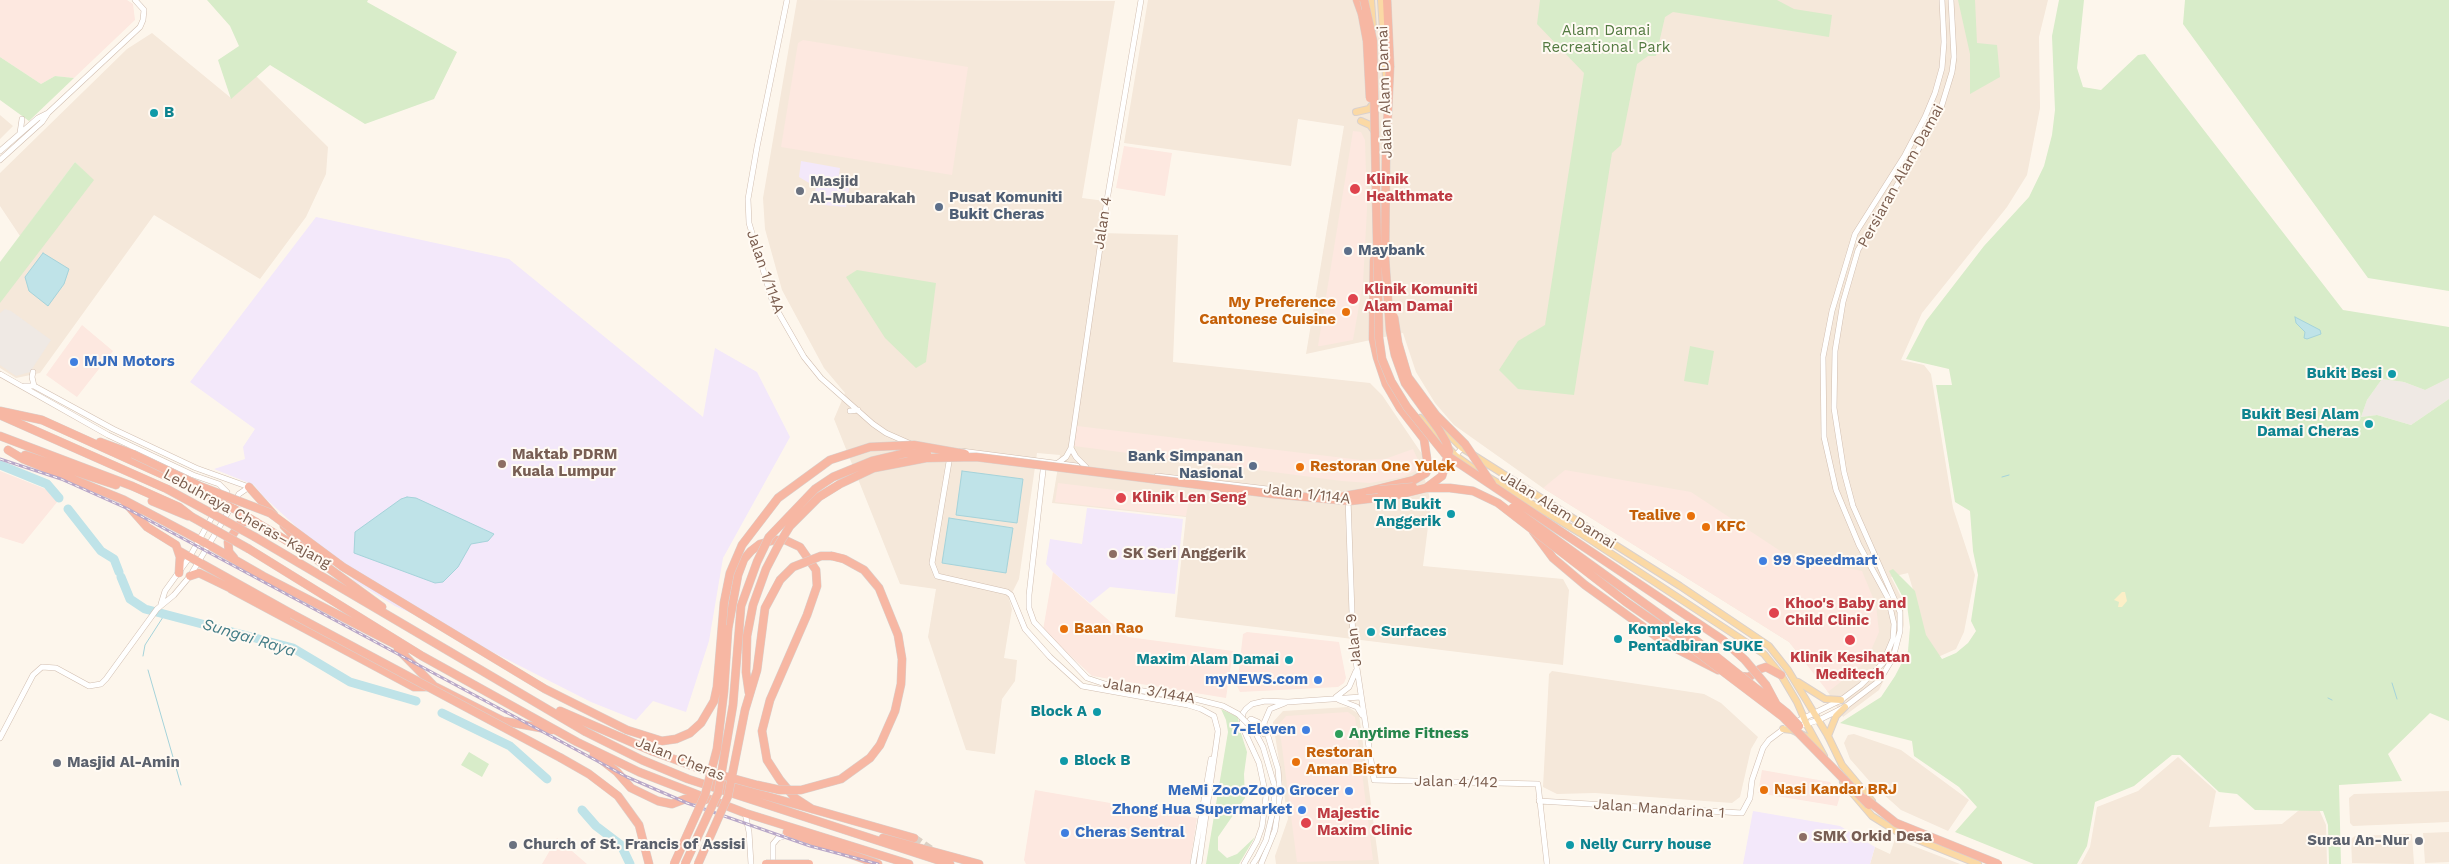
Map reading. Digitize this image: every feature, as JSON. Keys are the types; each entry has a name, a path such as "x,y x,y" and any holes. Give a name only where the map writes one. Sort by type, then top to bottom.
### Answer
{"highway":[{"path":"1357,0 1367,41 1373,143 1373,339 1386,384 1400,408 1424,439 1428,466 1426,473 1414,480 1380,490"},
{"path":"1364,0 1373,41 1379,338 1382,359 1391,381 1407,407 1445,454 1723,640 1745,660 1766,685 1783,717"},
{"path":"1387,0 1390,66 1386,153 1385,258 1390,330 1395,355 1405,383 1442,436 1449,451 1442,476 1426,488"},
{"path":"1385,258 1398,343 1408,377 1436,415 1465,444 1489,481 1511,507"},
{"path":"0,411 42,420 221,501 312,556 420,634"},
{"name":"Lebuhraya Cheras–Kajang","path":"0,415 167,489 255,537 420,634"},
{"path":"0,436 132,486 179,507 192,517"},
{"path":"81,437 110,444 194,483 270,513 343,567 536,684 627,730 662,741 676,740 690,733 701,723 714,702 724,602 730,573 742,545 778,498 830,460 870,447 914,445 975,456 1273,493 1348,496 1380,490 1449,484 1476,488 1511,507 1698,642 1750,682 1786,713 1869,802 1896,822 1998,864"},
{"path":"0,447 111,483 192,517"},
{"path":"8,450 22,459 124,500 394,646 422,656"},
{"path":"685,864 718,793 733,705 741,606 754,568 769,537 815,489 833,477 872,461 906,453 975,456"},
{"path":"749,693 746,672 748,636 753,605 766,569 779,544 790,526 819,497 840,484 874,468 926,458 976,457 1263,493 1350,501 1393,496 1426,488 1473,491 1498,503 1626,602 1692,648 1783,717 1869,805 1895,824 1994,864"},
{"path":"249,487 312,556"},
{"path":"124,500 137,518 170,540 179,551 197,563 561,758 608,787 618,796 639,825 649,864"},
{"name":"Lebuhraya Cheras–Kajang","path":"192,517 249,549 422,656"},
{"path":"237,561 230,552 228,542 239,525 244,522 258,523"},
{"path":"1532,530 1559,563 1585,585 1667,644 1709,666 1738,676 1749,677 1760,669 1766,668 1781,675"},
{"path":"674,864 706,795 717,749 724,691 728,629 738,575 744,559 760,544 775,540 793,543 806,553 816,570 817,578 815,595 770,700 762,731 767,760 785,788 812,809"},
{"path":"179,551 179,573"},
{"path":"539,703 679,762 757,785 780,790 801,790 841,779 870,758 880,745 895,711 901,684 902,659 898,635 879,588 864,570 844,559 821,556 794,567 780,580 772,593 765,608 757,670 749,693 728,796 698,864"},
{"path":"190,576 199,572 414,687 434,686"},
{"path":"231,589 269,602"},
{"name":"Jalan Cheras","path":"420,634 591,734 642,760 688,779 950,864"},
{"path":"394,646 434,686 503,721 556,730"},
{"name":"Jalan Cheras","path":"422,656 577,742 639,772 765,820 909,864"},
{"path":"577,742 613,769 632,788 658,801 672,804 685,799 714,801"},
{"path":"688,779 749,790 914,838"},
{"path":"765,820 780,829 878,864"},
{"path":"866,837 884,838 979,864"},
{"path":"766,864 809,864"}],"main road":[{"name":"Jalan Alam Damai","path":"1371,0 1377,96 1382,335 1385,357 1396,385 1411,408 1456,456 1470,466 1580,533 1764,654 1781,675 1797,702 1814,740 1833,770 1872,816 1896,831 1978,864"},
{"name":"Jalan Alam Damai","path":"1381,0 1386,61 1388,327 1392,352 1402,379 1418,402 1462,448 1769,646 1794,680 1817,717 1849,775 1880,809 1908,826 2005,864"},
{"path":"1356,112 1369,109 1377,96"},
{"path":"1361,121 1372,127 1377,143"},
{"path":"1446,467 1470,466"},
{"path":"1794,680 1824,699 1843,704 1828,736"},
{"path":"1792,724 1797,702"},
{"path":"1783,729 1792,730 1814,740"}],"street":[{"path":"0,160 140,27 144,20 144,10 135,0"},
{"name":"Jalan 1/114A","path":"787,0 748,199 749,224 773,303 804,357 821,378 880,429 903,441 951,450 1348,499 1379,500 1407,496 1422,489 1446,467 1462,448"},
{"name":"Jalan 4","path":"1071,448 1106,206 1142,0"},
{"name":"Persiaran Alam Damai","path":"1843,704 1883,663 1893,639 1894,624 1888,598 1852,531 1836,490 1824,437 1822,369 1825,342 1848,251 1855,234 1905,155 1935,93 1942,68 1944,42 1942,0"},
{"name":"Persiaran Alam Damai","path":"1806,722 1843,704 1879,681 1888,668 1897,648 1901,620 1892,591 1854,506 1844,472 1834,408 1835,351 1843,302 1858,250 1927,135 1941,108 1952,72 1954,57 1951,0"},
{"path":"0,151 29,125 48,113"},
{"path":"20,134 22,120"},
{"path":"29,125 37,126"},
{"path":"27,136 29,125"},
{"path":"33,372 34,386"},
{"path":"0,374 24,386 29,392 108,434 193,475 219,484 227,492"},
{"path":"24,386 34,386 144,444 196,468 249,487"},
{"path":"850,411 858,410"},
{"path":"1058,463 1066,457 1071,448"},
{"path":"1071,448 1076,458 1086,467"},
{"name":"Jalan 3/144A","path":"951,450 932,563 937,576 1007,592 1011,595 1026,629 1050,657 1082,686 1188,705 1209,712 1217,723 1199,864"},
{"name":"Jalan 3/144A","path":"1044,462 1029,608 1034,622 1087,678 1111,686 1195,699 1223,706 1238,714 1254,730 1270,766 1274,784 1274,808 1266,840 1253,864"},
{"path":"159,607 166,591 189,558 221,501 235,482"},
{"path":"0,738 37,670 45,667 56,668 82,684 95,686 101,684 112,673 150,618 159,607 174,595 190,576 239,494 249,487"},
{"name":"Jalan 9","path":"1348,499 1350,611 1374,780"},
{"path":"1334,699 1349,687 1357,668"},
{"path":"1245,862 1257,841 1265,811 1264,779 1242,726 1243,713 1252,704 1265,701 1288,702 1361,697"},
{"path":"1334,699 1357,707 1365,720"},
{"path":"1261,864 1273,839 1279,812 1279,775 1264,726 1266,715 1274,706 1288,702"},
{"path":"1252,749 1246,726 1248,720 1251,719 1258,722 1269,745"},
{"path":"1783,729 1806,722"},
{"name":"Jalan Mandarina 1","path":"1539,801 1742,813 1750,798 1752,780 1763,748 1769,740 1783,729 1792,724 1806,722"},
{"name":"Jalan 3/144A","path":"1193,864 1205,788 1214,752"},
{"name":"Jalan 4/142","path":"1374,780 1538,784 1539,801"},
{"path":"1539,801 1547,864"},
{"path":"745,813 750,832 752,864"},
{"path":"773,864 773,844 778,838 794,834"}],"shaded area":[{"path":"0,0 127,0 133,4 135,20 74,78 55,76 41,84 0,57"},
{"path":"797,0 1115,1 1082,198 1105,201 1100,233 1178,235 1173,362 1370,383 1382,395 1422,454 1423,472 1431,503 1423,566 1563,579 1569,590 1563,665 1175,617 1186,517 1052,503 1060,455 1037,453 1019,579 1009,599 1012,609 1004,658 1017,660 1015,681 1002,699 995,754 966,750 928,637 936,589 900,584 834,419 845,393 824,368 782,290 765,229 763,198"},
{"path":"1148,0 2048,0 2039,37 2040,108 2027,175 2007,207 1922,313 1901,360 1924,365 1931,374 1953,508 1975,575 1964,632 1956,649 1938,657 1918,653 1920,613 1908,573 1891,577 1903,601 1904,625 1896,656 1879,690 1843,717 1820,679 1789,642 1543,488 1454,425 1435,403 1416,372 1403,333 1306,354 1344,126 1298,119 1291,166 1124,143"},
{"path":"152,33 231,98 256,76 328,147 326,174 306,217 260,279 154,215 40,373 16,378 0,368 0,296 93,180 75,162 20,236 0,206 0,173 127,49"},
{"path":"803,40 968,67 952,175 781,147 798,43"},
{"path":"0,115 13,126 0,139"},
{"path":"1353,131 1361,132 1365,140 1367,209 1363,283 1353,340 1318,346"},
{"path":"1124,146 1172,153 1165,196 1116,188"},
{"path":"801,161 840,168 838,181 850,184 846,207 813,204 816,187 799,177"},
{"name":"Maktab PDRM Kuala Lumpur","path":"316,217 509,259 703,417 715,348 757,372 790,437 723,558 709,641 686,712 653,701 636,720 591,702 449,630 395,606 356,582 264,497 254,485 214,469 245,459 243,447 255,429 190,382"},
{"path":"5,309 11,311 51,340 30,372 16,376 0,365 0,313"},
{"path":"82,325 113,351 77,397 46,375"},
{"path":"2449,378 2449,399 2411,425 2377,415 2361,417 2367,400 2382,379 2404,382 2425,390"},
{"path":"1077,426 1361,460 1385,459 1413,449 1419,462 1417,470 1403,477 1370,483 1342,481 1074,446"},
{"path":"1565,470 1691,492 1791,558 1862,571 1876,605 1879,632 1866,662 1828,692 1789,642 1543,488"},
{"path":"0,471 48,490 58,501 23,544 0,537"},
{"path":"1058,483 1189,499 1186,516 1055,502"},
{"name":"SK Seri Anggerik","path":"1087,508 1183,519 1175,594 1110,587 1090,603 1053,572 1046,564 1050,539 1082,544"},
{"path":"1053,572 1128,637 1233,651 1226,698 1092,676 1043,630"},
{"name":"Maxim Alam Damai","path":"1247,632 1339,642 1346,678 1344,683 1338,687 1240,692 1237,686 1243,634"},
{"path":"1552,671 1704,694 1721,703 1758,737 1751,749 1740,797 1732,803 1595,793 1557,794 1543,787 1549,674"},
{"path":"1348,707 1359,714 1379,864 1276,864 1275,856 1288,819 1273,722 1283,711"},
{"path":"1348,712 1355,717 1373,860 1297,862 1279,724 1286,716"},
{"path":"1854,734 1901,750 1969,800 1948,831 1901,810 1872,784 1850,759 1844,743 1848,735"},
{"path":"2178,757 2216,791 2209,827 2282,824 2314,798 2326,825 2327,864 2081,864 2090,847 2097,807 2138,791"},
{"path":"1762,770 1830,782 1840,796 1837,806 1758,793"},
{"path":"1035,790 1197,818 1190,864 1026,864 1024,860"},
{"path":"2449,791 2449,822 2353,826 2350,823 2349,798 2354,794"},
{"name":"SMK Orkid Desa","path":"1753,811 1840,826 1875,847 1870,864 1743,864"},
{"path":"2449,832 2449,862 2425,863 2423,833"},
{"path":"2412,834 2414,864 2352,863 2351,839 2355,836"},
{"path":"557,838 587,864 542,864"},
{"path":"1895,839 1960,864 1870,864 1875,847 1890,854"}],"green space":[{"path":"207,0 368,0 367,2 457,52 434,99 365,124 270,65 231,99 218,60 239,46 230,26"},
{"name":"Alam Damai Recreational Park","path":"1540,0 1777,0 1794,9 1832,15 1829,37 1673,12 1665,17 1656,56 1648,56 1637,64 1621,145 1612,153 1574,395 1518,389 1499,370 1518,341 1545,325 1584,73 1537,24"},
{"path":"1958,0 1975,0 1977,43 1997,45 2000,77 1970,94 1970,54"},
{"path":"2059,0 2084,0 2077,68 2083,87 2101,90 2138,55 2145,54 2343,310 2449,327 2449,378 2425,390 2404,382 2382,379 2367,400 2361,417 2377,415 2411,425 2449,399 2449,721 2430,713 2388,754 2402,781 2339,785 2341,864 2329,864 2328,825 2323,811 2255,810 2237,794 2219,792 2180,755 2172,755 2134,786 2095,802 2087,846 2077,864 2034,864 1955,832 1977,807 1959,787 1914,756 1912,741 1840,723 1881,697 1908,651 1910,627 1907,605 1889,571 1893,569 1915,591 1926,635 1942,659 1956,653 1968,643 1976,631 1971,621 1978,575 1973,551 1970,511 1955,502 1936,385 1952,385 1949,369 1906,359 1926,321 1984,246 2029,197 2044,166 2052,135 2055,110 2052,36"},
{"path":"2185,0 2449,0 2449,291 2368,278 2183,24"},
{"path":"0,57 41,84 55,76 74,78 29,121 0,100"},
{"path":"75,162 94,180 0,303 0,262"},
{"path":"857,270 936,283 926,362 916,368 885,338 846,277"},
{"path":"1690,346 1714,351 1708,385 1684,381"},
{"path":"1221,709 1238,717 1247,752 1244,774 1245,798 1218,837 1218,850 1227,858 1237,854 1255,837 1239,864 1206,864 1228,732 1226,720"},
{"path":"469,752 489,764 482,777 461,765"}],"sand":[{"path":"2122,592 2125,592 2127,601 2122,607 2118,607 2119,602 2114,600"}],"water":[{"path":"43,253 69,269 64,284 48,306 29,291 25,277"},
{"path":"2295,317 2320,330 2321,334 2307,339 2304,338 2305,332 2296,323"},
{"path":"962,471 1023,479 1017,523 956,515"},
{"path":"407,497 416,498 494,534 488,541 471,544 458,567 443,582 435,583 354,553 355,532 401,499"},
{"path":"949,518 1013,528 1006,573 942,563"}],"waterway":[{"name":"Sungai Raya","path":"0,465 47,484 59,498"},
{"path":"2002,477 2009,475"},
{"name":"Sungai Raya","path":"68,509 101,551 114,559 119,572"},
{"name":"Sungai Raya","path":"121,577 130,599 145,609 293,648 350,682 416,701"},
{"path":"143,656 145,645 165,614"},
{"path":"148,670 181,785"},
{"path":"2392,683 2397,699"},
{"path":"2328,698 2332,700"},
{"name":"Sungai Raya","path":"442,713 510,746 547,779"},
{"name":"Sungai Raya","path":"582,810 596,826 621,845 630,864"}],"tunnel":[{"path":"914,838 933,851"}],"railway":[{"path":"0,459 61,479 126,508 627,777 687,803 810,846 878,864"}],"place":[{"name":"B","path":"154,113"},
{"name":"Klinik Healthmate","path":"1355,189"},
{"name":"Masjid Al-Mubarakah","path":"800,191"},
{"name":"Pusat Komuniti Bukit Cheras","path":"939,207"},
{"name":"Maybank","path":"1348,251"},
{"name":"Klinik Komuniti Alam Damai","path":"1353,299"},
{"name":"My Preference Cantonese Cuisine","path":"1346,312"},
{"name":"MJN Motors","path":"74,362"},
{"name":"Bukit Besi","path":"2392,374"},
{"name":"Bukit Besi Alam Damai Cheras","path":"2369,424"},
{"name":"Maktab PDRM Kuala Lumpur","path":"502,464"},
{"name":"Bank Simpanan Nasional","path":"1253,466"},
{"name":"Restoran One Yulek","path":"1300,467"},
{"name":"Klinik Len Seng","path":"1121,498"},
{"name":"TM Bukit Anggerik","path":"1451,514"},
{"name":"Tealive","path":"1691,516"},
{"name":"KFC","path":"1706,527"},
{"name":"SK Seri Anggerik","path":"1113,554"},
{"name":"99 Speedmart","path":"1763,561"},
{"name":"Khoo's Baby and Child Clinic","path":"1774,613"},
{"name":"Baan Rao","path":"1064,629"},
{"name":"Surfaces","path":"1371,632"},
{"name":"Kompleks Pentadbiran SUKE","path":"1618,639"},
{"name":"Klinik Kesihatan Meditech","path":"1850,640"},
{"name":"Maxim Alam Damai","path":"1289,660"},
{"name":"myNEWS.com","path":"1318,680"},
{"name":"Block A","path":"1097,712"},
{"name":"7-Eleven","path":"1306,730"},
{"name":"Anytime Fitness","path":"1339,734"},
{"name":"Block B","path":"1064,761"},
{"name":"Restoran Aman Bistro","path":"1296,762"},
{"name":"Masjid Al-Amin","path":"57,763"},
{"name":"Nasi Kandar BRJ","path":"1764,790"},
{"name":"MeMi ZoooZooo Grocer","path":"1349,791"},
{"name":"Zhong Hua Supermarket","path":"1302,810"},
{"name":"Majestic Maxim Clinic","path":"1306,823"},
{"name":"Cheras Sentral","path":"1065,833"},
{"name":"SMK Orkid Desa","path":"1803,837"},
{"name":"Surau An-Nur","path":"2419,841"},
{"name":"Church of St. Francis of Assisi","path":"513,845"},
{"name":"Nelly Curry house","path":"1570,845"}]}
